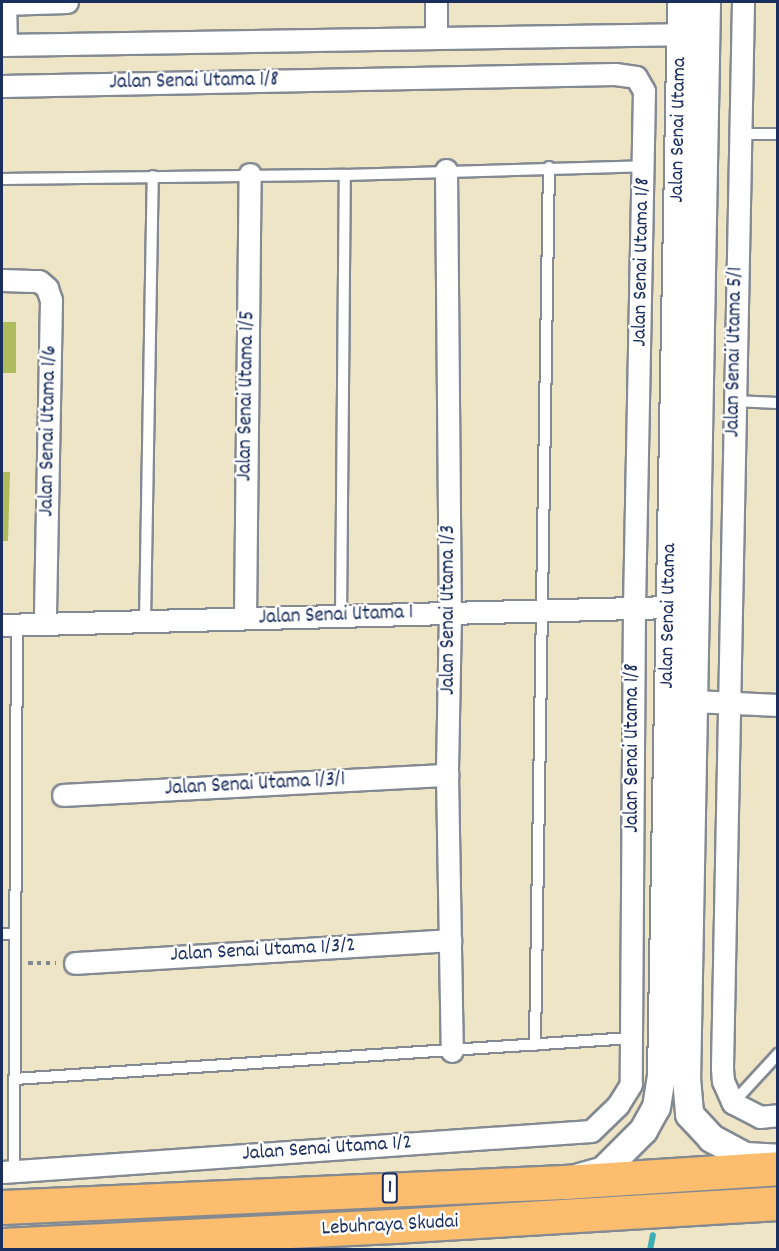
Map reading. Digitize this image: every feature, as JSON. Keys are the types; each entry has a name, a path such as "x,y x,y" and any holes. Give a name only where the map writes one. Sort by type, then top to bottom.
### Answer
{"highway":[{"name":"Lebuhraya Skudai","path":"2,1207 564,1182 777,1168"},
{"name":"Lebuhraya Skudai","path":"2,1245 393,1227 777,1203"}],"street":[{"path":"67,2 4,3 4,45 693,34"},
{"path":"436,2 436,38"},
{"name":"Jalan Senai Utama","path":"681,2 693,34 693,701 686,1078 689,1114 711,1138 745,1156 777,1158"},
{"name":"Jalan Senai Utama","path":"564,1182 603,1170 643,1130 656,1107 661,1074 670,607 693,34 706,2"},
{"name":"Jalan Senai Utama 5/1","path":"733,1103 723,1081 727,702 743,2"},
{"name":"Jalan Senai Utama 1/8","path":"2,86 615,74 636,77 644,91 644,166 634,608 631,1084"},
{"name":"Jalan Senai Utama 1/3","path":"446,170 450,613 447,775 452,1051"},
{"name":"Jalan Senai Utama 1/5","path":"245,618 250,174"},
{"name":"Jalan Senai Utama 1/6","path":"2,280 39,281 47,288 51,300 45,624"},
{"name":"Jalan Senai Utama 1","path":"9,624 670,607"},
{"path":"693,701 777,705"},
{"name":"Jalan Senai Utama 1/3/1","path":"63,795 447,775"},
{"name":"Jalan Senai Utama 1/3/2","path":"75,963 450,940"},
{"name":"Jalan Senai Utama 1/2","path":"8,1172 591,1131 618,1105 631,1084"},
{"path":"733,1103 760,1117 777,1115"}],"lane":[{"path":"740,134 777,134"},
{"path":"2,179 250,174 345,175 446,170 644,166"},
{"path":"535,1045 549,167"},
{"path":"340,616 345,175"},
{"path":"145,621 153,176"},
{"path":"734,401 777,403"},
{"path":"8,1172 14,1079 15,963 9,624"},
{"path":"2,934 15,934"},
{"path":"14,1079 632,1038"},
{"path":"733,1103 777,1054"}],"path":[{"path":"15,963 75,963"}],"green space":[{"path":"2,322 16,322 16,373 2,373"},
{"path":"2,472 10,472 8,541 2,541"}],"waterway":[{"path":"650,1250 653,1235"}]}
